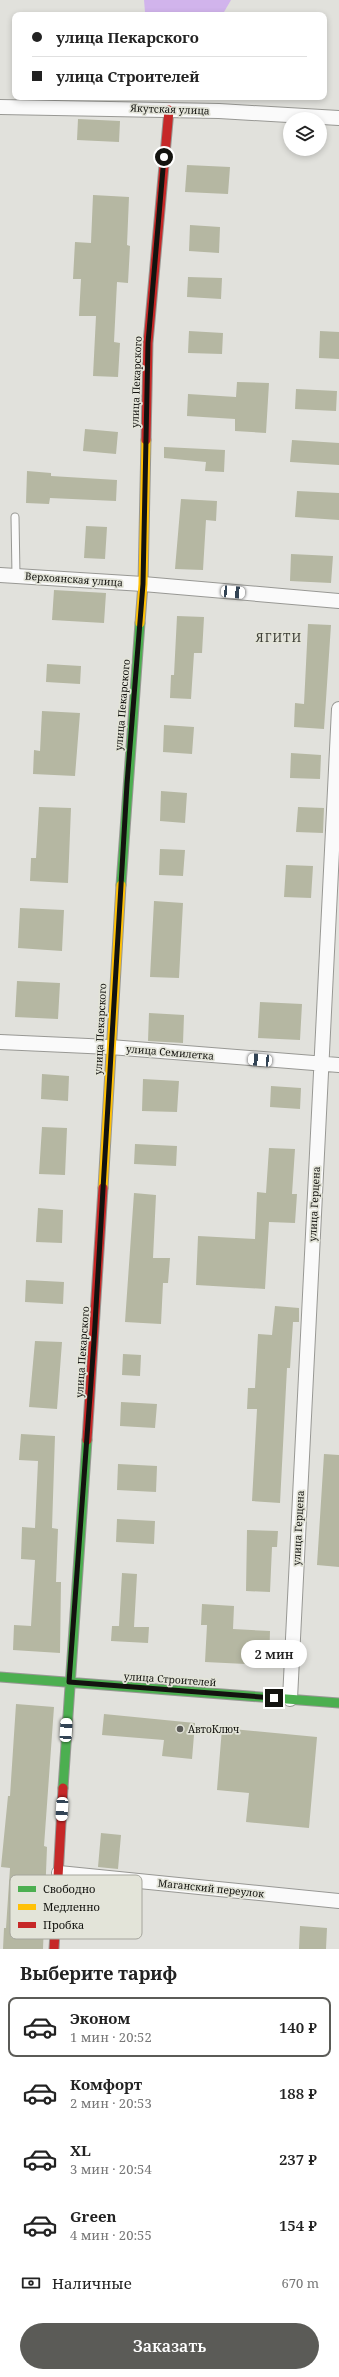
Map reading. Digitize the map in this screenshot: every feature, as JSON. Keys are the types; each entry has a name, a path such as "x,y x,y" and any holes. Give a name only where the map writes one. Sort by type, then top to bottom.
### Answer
{"street":[{"name":"Якутская улица","path":"0,106 219,111 339,118"},
{"name":"улица Пекарского","path":"59,1875 69,1682 94,1341 110,1047 127,784 143,584 148,343 169,110"},
{"name":"Верхоянская улица","path":"0,575 143,584 339,601"},
{"name":"улица Герцена","path":"290,1699 320,1065 339,709"},
{"name":"улица Семилетка","path":"0,1042 110,1047 320,1065 339,1065"},
{"name":"улица Строителей","path":"0,1677 339,1703"},
{"name":"Маганский переулок","path":"59,1872 88,1875"},
{"name":"Маганский переулок","path":"142,1881 339,1901"},
{"name":"улица Пекарского","path":"54,1949 55,1939"}],"lane":[{"path":"15,517 16,575"}],"shaded area":[{"path":"144,0 231,0 224,12 145,12"}],"building":[{"path":"78,119 120,121 119,142 77,140"},
{"path":"187,165 230,167 228,194 185,192"},
{"path":"93,195 129,197 127,245 130,246 128,283 117,282 114,342 120,343 118,377 93,376 96,316 79,316 81,279 73,279 75,242 91,243"},
{"path":"190,225 220,227 219,253 189,251"},
{"path":"188,277 222,278 221,299 187,297"},
{"path":"189,331 223,333 222,354 188,353"},
{"path":"320,331 339,332 339,359 319,358"},
{"path":"237,382 269,383 266,433 235,431 235,419 187,416 188,394 236,397"},
{"path":"296,389 337,391 336,411 295,409"},
{"path":"85,429 118,432 116,454 83,451"},
{"path":"292,440 339,443 339,465 290,462"},
{"path":"164,447 225,450 224,472 205,471 206,462 164,458"},
{"path":"27,471 51,473 51,476 117,480 116,501 50,498 49,504 26,503"},
{"path":"297,491 339,493 339,520 295,517"},
{"path":"181,499 217,501 216,521 206,520 203,570 175,569"},
{"path":"86,526 107,527 105,559 84,558"},
{"path":"291,554 333,556 331,583 290,581"},
{"path":"54,590 106,593 104,623 52,620"},
{"path":"177,616 204,617 202,653 194,653 191,699 170,698 171,675 174,675"},
{"path":"308,624 331,625 324,729 294,727 295,703 304,704"},
{"path":"47,664 81,666 80,684 46,682"},
{"path":"42,711 80,713 75,776 33,774 34,750 40,751"},
{"path":"164,725 194,727 192,754 163,752"},
{"path":"291,753 321,755 320,779 290,778"},
{"path":"161,791 187,793 185,823 160,821"},
{"path":"39,807 71,808 68,883 30,881 31,858 36,858"},
{"path":"298,807 324,808 323,833 296,832"},
{"path":"160,849 185,850 183,876 159,875"},
{"path":"286,865 313,866 311,898 284,897"},
{"path":"154,901 183,903 179,978 150,977"},
{"path":"20,908 64,910 62,951 18,948"},
{"path":"17,981 60,983 58,1019 15,1017"},
{"path":"260,1002 302,1004 300,1040 258,1038"},
{"path":"149,1013 184,1015 183,1043 148,1041"},
{"path":"42,1074 69,1076 68,1101 41,1099"},
{"path":"143,1079 179,1081 177,1112 142,1111"},
{"path":"271,1086 301,1088 300,1109 270,1107"},
{"path":"42,1127 67,1128 65,1175 39,1174"},
{"path":"135,1144 177,1146 176,1166 134,1164"},
{"path":"269,1148 295,1149 292,1194 297,1194 295,1223 269,1222 265,1289 196,1285 198,1236 255,1239 257,1192 266,1193"},
{"path":"134,1193 156,1195 153,1258 170,1258 168,1283 163,1283 161,1324 125,1322"},
{"path":"38,1208 63,1210 62,1243 36,1242"},
{"path":"26,1280 64,1282 63,1304 25,1302"},
{"path":"275,1306 299,1308 299,1322 293,1322 290,1368 287,1368 280,1503 252,1501 257,1409 247,1409 248,1388 255,1388 258,1334 272,1335"},
{"path":"35,1341 62,1342 57,1409 29,1407"},
{"path":"123,1354 141,1355 140,1376 122,1375"},
{"path":"121,1402 157,1404 155,1428 120,1426"},
{"path":"21,1434 55,1436 52,1528 58,1529 56,1582 61,1582 60,1653 13,1650 14,1625 31,1626 35,1560 21,1559 22,1527 35,1528 38,1461 19,1460"},
{"path":"324,1454 339,1455 339,1567 317,1565"},
{"path":"118,1464 157,1466 156,1492 117,1490"},
{"path":"117,1519 155,1521 154,1544 116,1542"},
{"path":"247,1530 278,1531 277,1547 272,1547 270,1592 246,1591"},
{"path":"122,1573 137,1574 134,1627 149,1627 148,1643 111,1641 112,1626 119,1626"},
{"path":"202,1604 234,1606 233,1629 270,1631 269,1665 205,1662 207,1625 201,1625"},
{"path":"16,1704 54,1707 44,1846 47,1847 46,1875 10,1875 10,1939 43,1939 43,1949 3,1949 10,1868 1,1867 8,1796 10,1796"},
{"path":"104,1714 195,1723 192,1759 162,1756 164,1740 102,1735"},
{"path":"222,1728 317,1737 309,1828 246,1822 249,1793 217,1790"},
{"path":"101,1833 121,1835 118,1869 98,1867"},
{"path":"300,1926 327,1928 326,1949 299,1949"}],"traffic: fast":[{"path":"121,885 140,623"},
{"path":"63,1788 87,1440"},
{"path":"0,1677 339,1703"}],"traffic: slow":[{"path":"140,623 143,584 146,440"},
{"path":"103,1188 121,885"}],"traffic: jam":[{"path":"146,440 148,343 169,110"},
{"path":"87,1440 103,1188"},
{"path":"58,1875 63,1788"},
{"path":"54,1949 55,1939"}],"place":[{"name":"АвтоКлюч","path":"180,1729"}],"district":[{"name":"ЯГИТИ","path":"279,637"}],"route":[{"path":"164,157 148,343 143,584 127,784 110,1047 94,1341 69,1682 274,1698"}]}
